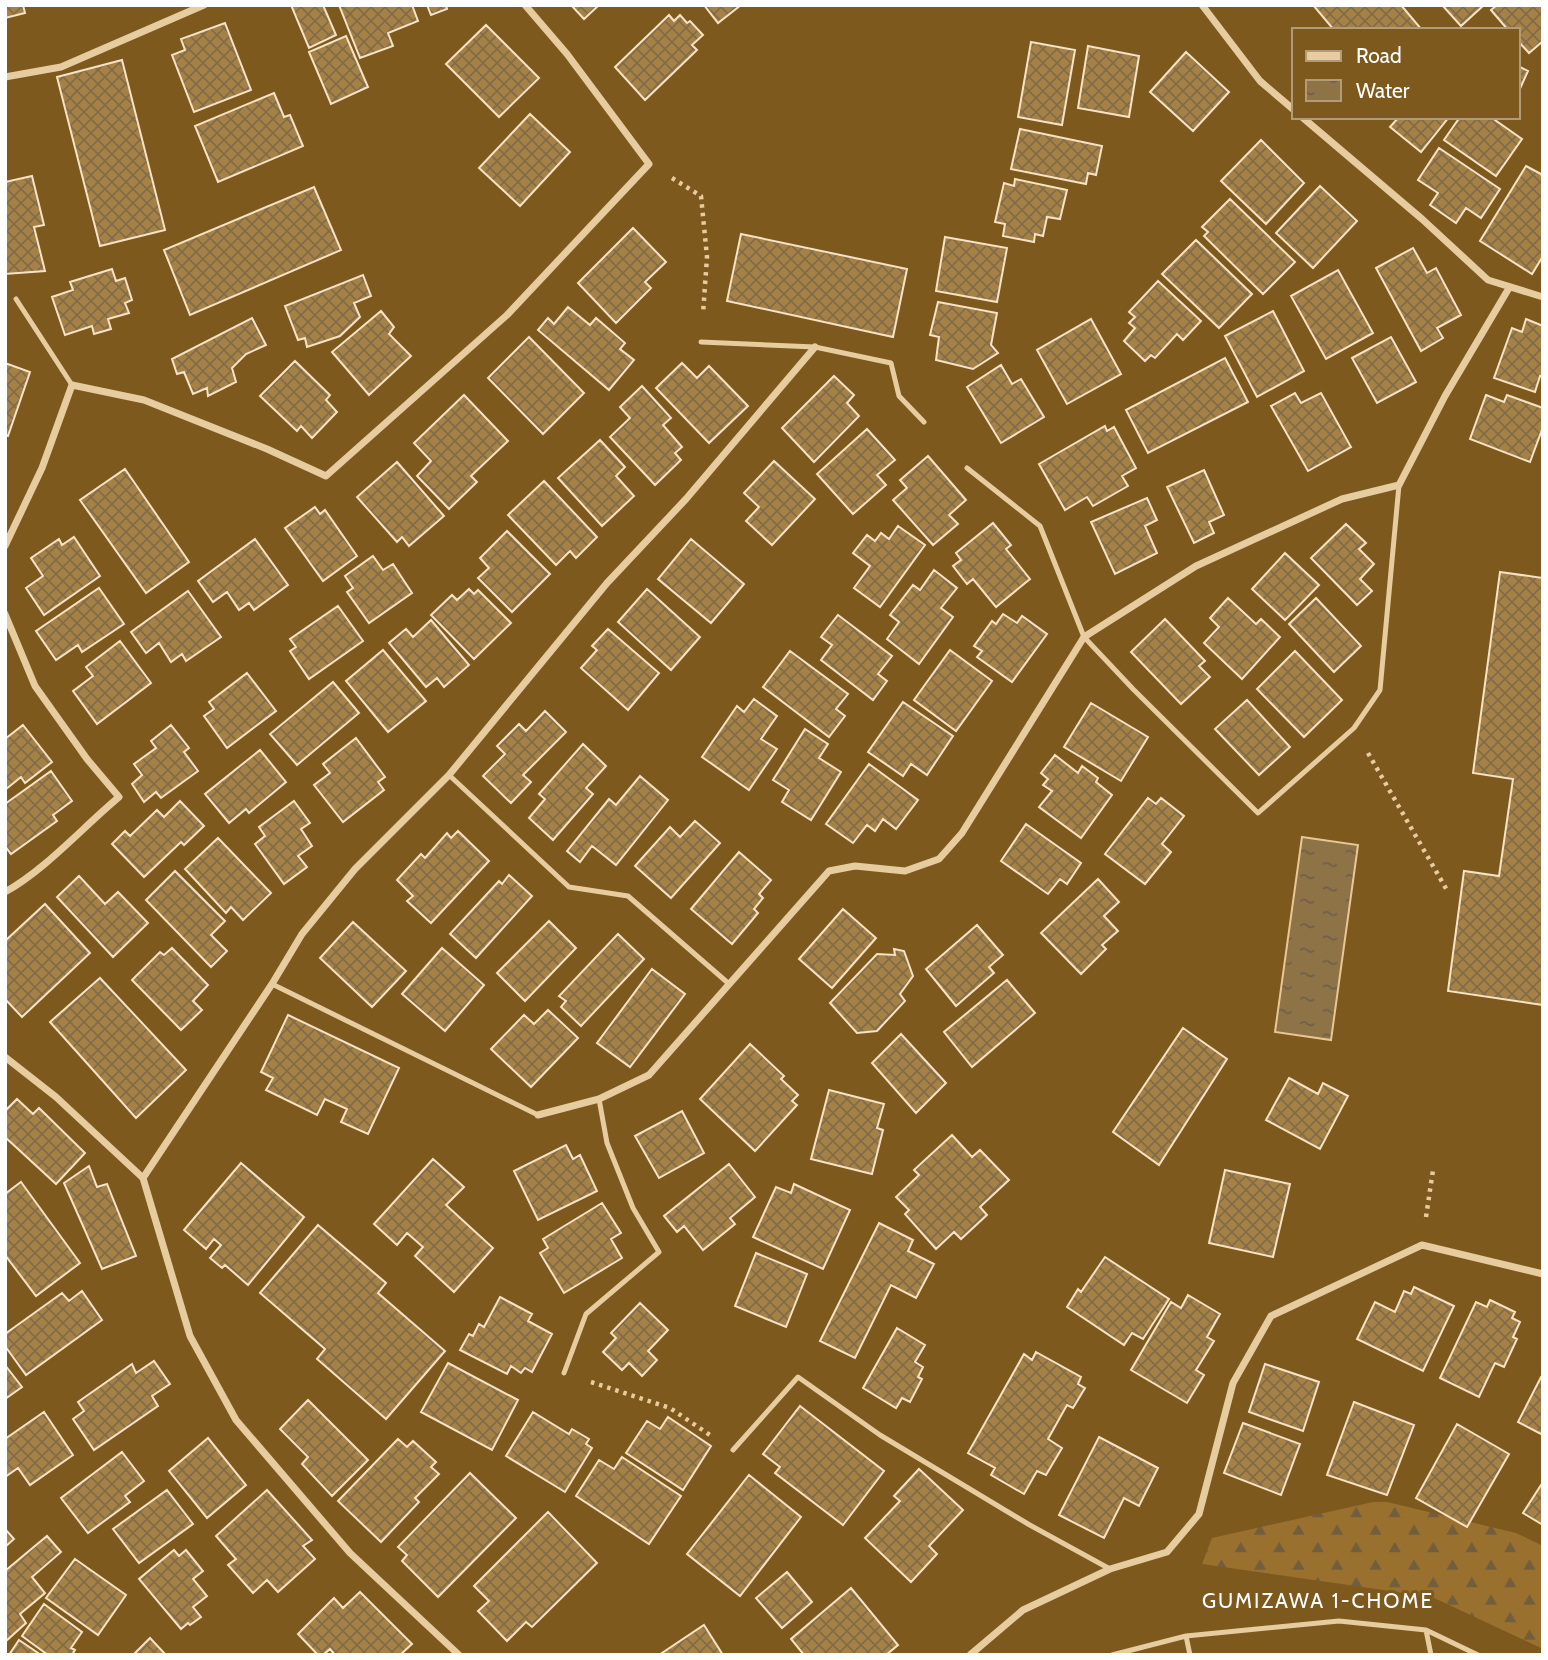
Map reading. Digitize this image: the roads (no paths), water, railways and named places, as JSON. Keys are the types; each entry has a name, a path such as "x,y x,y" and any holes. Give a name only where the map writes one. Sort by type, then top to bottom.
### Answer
{"street":[{"path":"5,77 61,66 204,5"},
{"path":"5,546 41,468 72,385 144,400 326,476 507,315 649,164 567,54 525,5"},
{"path":"1202,5 1260,81 1292,108"},
{"path":"1304,119 1422,219 1488,280 1543,297"},
{"path":"538,1115 599,1099 649,1075 829,871 855,866 905,871 939,859 962,833 1084,637 1196,566 1342,499 1399,485 1445,396 1509,288"},
{"path":"143,1178 272,984 302,934 355,869 449,775 607,583 686,499 816,347"},
{"path":"5,614 35,686 87,759 119,797 25,881 5,892"},
{"path":"5,1056 55,1097 143,1178 190,1336 236,1420 350,1553 459,1655"},
{"path":"970,1655 1023,1610 1110,1569 1167,1552 1199,1514 1233,1383 1271,1316 1422,1245 1543,1274"}],"lane":[{"path":"16,299 72,385"},
{"path":"701,342 816,347 891,363 899,396 924,422"},
{"path":"967,468 1040,526 1084,637 1258,813 1354,728 1380,690 1399,485"},
{"path":"449,775 569,887 628,896 728,983"},
{"path":"272,984 538,1115"},
{"path":"564,1373 586,1314 659,1252 633,1208 607,1143 599,1099"},
{"path":"733,1450 798,1377 880,1435 1028,1524 1110,1569"},
{"path":"1112,1655 1186,1636 1339,1621 1426,1630 1478,1655"},
{"path":"1426,1630 1431,1655"},
{"path":"1186,1636 1190,1655"}],"water":[{"path":"1302,837 1358,845 1331,1040 1275,1032"}],"district":[{"name":"GUMIZAWA 1-CHOME","path":"1318,1600"}]}
